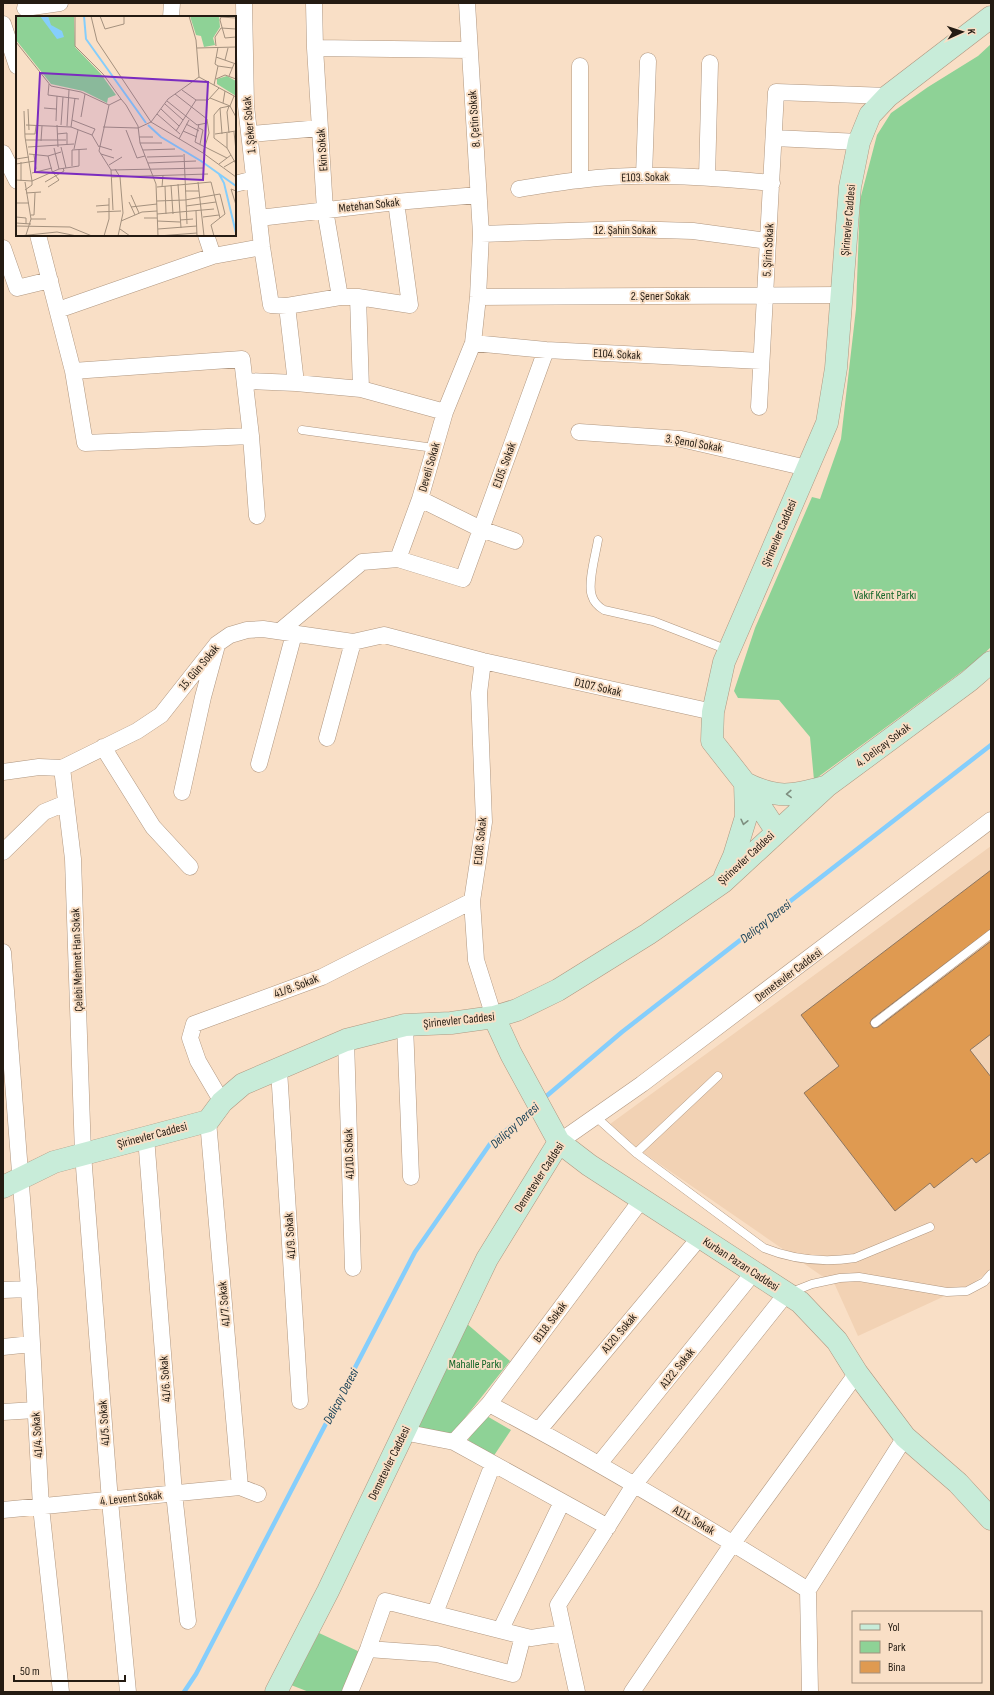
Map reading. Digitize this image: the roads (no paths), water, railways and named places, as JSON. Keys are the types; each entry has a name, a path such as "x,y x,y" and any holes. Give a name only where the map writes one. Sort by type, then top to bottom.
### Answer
{"main road":[{"name":"Şirinevler Caddesi","path":"12,1182 54,1162 208,1121 222,1102 243,1084 279,1070 346,1040 404,1025 451,1023 494,1017 517,1010 558,990 648,934 723,882 777,832 745,783 712,740 713,712 724,662 827,423 836,368 850,188 859,142 870,115 888,96 991,17"},
{"name":"4. Deliçay Sokak","path":"777,832 827,786 969,681 991,662"},
{"path":"723,882 734,856 746,817 745,783 773,794 802,793 827,786"},
{"name":"Kurban Pazarı Caddesi","path":"494,1017 511,1054 556,1137 642,1199 800,1302 837,1341 857,1373 905,1437 958,1483 991,1519"},
{"name":"Demetevler Caddesi","path":"282,1690 403,1432 487,1259 556,1137"}],"street":[{"path":"26,8 60,3"},
{"path":"171,16 172,3"},
{"name":"1. Şeker Sokak","path":"244,3 240,104 250,134 262,247 271,305 287,306"},
{"name":"Ekin Sokak","path":"314,3 315,48 326,210 340,297"},
{"name":"8. Çetin Sokak","path":"467,3 481,234"},
{"path":"3,24 16,63"},
{"path":"315,48 469,50"},
{"path":"644,176 648,61"},
{"path":"707,177 710,62"},
{"path":"580,66 580,179"},
{"name":"5. Şirin Sokak","path":"758,407 776,92 888,96"},
{"path":"250,134 320,128"},
{"path":"774,138 859,142"},
{"path":"3,153 13,176"},
{"name":"E103. Sokak","path":"519,190 580,179 644,176 707,177 772,183"},
{"path":"236,184 254,179"},
{"name":"Metehan Sokak","path":"259,218 396,202 478,195"},
{"path":"296,383 287,306 340,297 358,297 410,305 396,202"},
{"name":"12. Şahin Sokak","path":"481,234 628,229 694,232 768,241"},
{"name":"Develi Sokak","path":"398,559 420,500 445,412 473,343 478,297 481,234"},
{"path":"42,236 50,280 73,371 85,443 251,436"},
{"path":"206,236 213,256"},
{"path":"58,310 213,256 262,247"},
{"path":"3,248 17,288 50,280"},
{"name":"2. Şener Sokak","path":"478,297 841,295"},
{"path":"358,297 361,389"},
{"name":"E104. Sokak","path":"473,343 546,350 761,361"},
{"name":"E105. Sokak","path":"398,559 463,579 546,350"},
{"path":"73,371 242,359 246,381 257,516"},
{"path":"246,381 296,383 361,389 445,412"},
{"name":"3. Şenol Sokak","path":"579,432 681,439 807,468"},
{"path":"420,500 481,529 515,541"},
{"path":"259,764 287,633 362,562 398,559"},
{"name":"15. Gün Sokak","path":"3,772 39,767 62,768 137,731 161,715 217,644 230,635 247,630 263,629 353,642 384,635 483,661"},
{"path":"327,738 353,642"},
{"path":"182,792 203,697 217,644"},
{"name":"D107. Sokak","path":"483,661 713,712"},
{"name":"E108. Sokak","path":"483,661 479,693 484,822 472,901 476,960 494,1017"},
{"path":"103,747 153,827 190,867"},
{"name":"Çelebi Mehmet Han Sokak","path":"62,768 73,867 83,1154"},
{"path":"3,852 44,812 66,803"},
{"name":"Demetevler Caddesi","path":"556,1137 596,1117 760,996 991,820"},
{"name":"41/8. Sokak","path":"222,1102 198,1061 194,1050 190,1038 194,1024 322,977 472,901"},
{"name":"41/4. Sokak","path":"3,952 12,1182 29,1289 41,1507 61,1692"},
{"path":"404,1025 411,1177"},
{"name":"41/10. Sokak","path":"346,1040 352,1268"},
{"name":"41/9. Sokak","path":"279,1070 300,1401"},
{"name":"41/7. Sokak","path":"208,1121 240,1487"},
{"name":"41/6. Sokak","path":"146,1137 174,1493 188,1621"},
{"name":"41/5. Sokak","path":"83,1154 110,1501 128,1692"},
{"name":"B118. Sokak","path":"454,1442 489,1404 642,1199"},
{"name":"A120. Sokak","path":"538,1430 700,1237"},
{"name":"A122. Sokak","path":"599,1464 754,1272"},
{"path":"3,1290 29,1289"},
{"path":"577,1692 558,1605 634,1485 786,1294"},
{"path":"3,1347 32,1344"},
{"path":"632,1692 733,1543 857,1373"},
{"name":"A111. Sokak","path":"489,1404 599,1464 733,1543 808,1590"},
{"path":"3,1412 35,1410"},
{"path":"403,1432 454,1442 608,1527"},
{"path":"810,1692 808,1590 905,1437"},
{"path":"435,1612 493,1464"},
{"name":"4. Levent Sokak","path":"3,1510 110,1501 240,1487 258,1494"},
{"path":"501,1629 562,1502"},
{"path":"350,1692 368,1649 385,1601 435,1612 531,1638 564,1634"},
{"path":"368,1649 437,1654 514,1674 523,1636"}],"lane":[{"path":"302,430 434,448"},
{"path":"598,540 590,590 594,602 604,610 653,621 729,651"},
{"path":"875,1023 991,934"},
{"path":"636,1153 718,1076"},
{"path":"596,1117 636,1153 764,1248 790,1257 829,1261 855,1258 930,1227"},
{"path":"786,1294 812,1284 840,1278 859,1277 947,1292 967,1292 984,1282 991,1274"}],"waterway":[{"name":"Deliçay Deresi","path":"543,1099 622,1032 991,745"},
{"name":"Deliçay Deresi","path":"184,1692 196,1674 415,1252 490,1144 533,1108"}],"park label":[{"name":"Vakıf Kent Parkı","path":"885,595"},
{"name":"Mahalle Parkı","path":"475,1364"}]}
